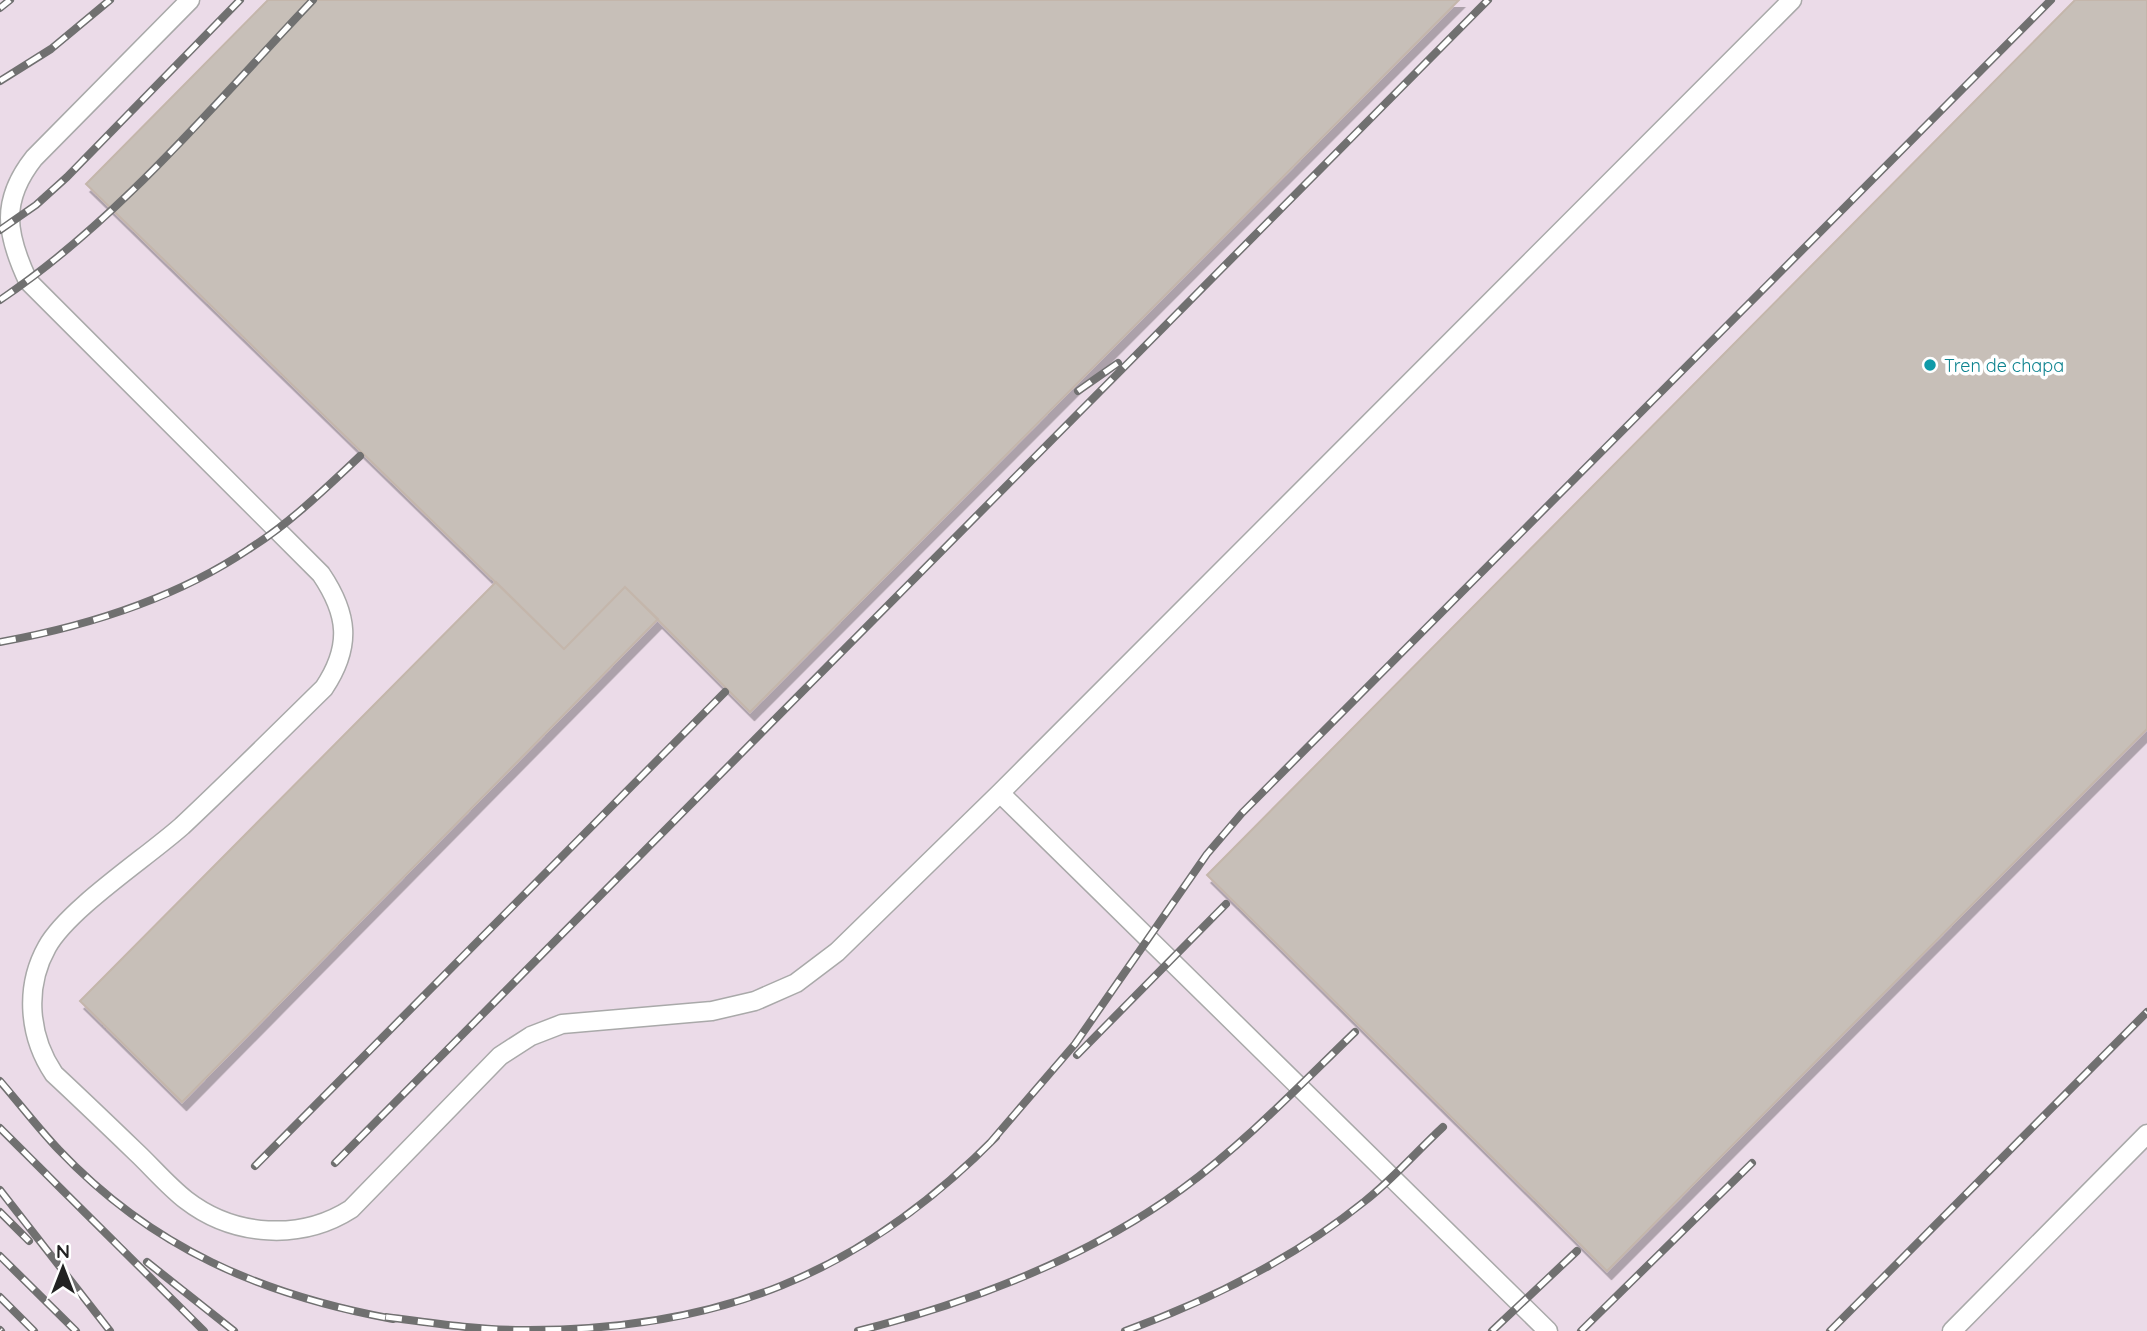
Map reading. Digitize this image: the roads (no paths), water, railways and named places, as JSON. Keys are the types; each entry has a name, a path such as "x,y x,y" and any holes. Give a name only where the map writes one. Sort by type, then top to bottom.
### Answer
{"lane":[{"path":"190,0 21,174 12,197 8,225 15,255 28,281 321,574 340,607 342,649 324,688 182,825 79,912 48,946 33,985 33,1007 35,1035 42,1056 54,1074 186,1200 208,1214 256,1230 311,1228 332,1221 351,1209 500,1056 531,1036 562,1024 712,1011 755,1001 796,984 837,952 1000,793 1791,0"},
{"path":"1000,793 1548,1331"},
{"path":"1952,1331 2147,1134"}],"railway":[{"path":"0,8 10,0"},
{"path":"0,81 51,49 110,0"},
{"path":"0,230 36,205 67,177 240,0"},
{"path":"0,300 86,234 126,197 313,0"},
{"path":"335,1163 1488,0"},
{"path":"990,1143 1075,1044 1207,854 1242,813 2051,0"},
{"path":"1078,391 1118,363"},
{"path":"0,642 98,619 161,596 221,567 279,528 360,456"},
{"path":"255,1166 725,692"},
{"path":"1077,1055 1226,904"},
{"path":"1830,1331 2147,1012"},
{"path":"858,1331 985,1292 1107,1237 1182,1189 1228,1153 1355,1032"},
{"path":"0,1081 51,1142 95,1184 132,1214 171,1240 254,1281 345,1309 393,1319"},
{"path":"1125,1331 1220,1292 1309,1241 1375,1192 1443,1127"},
{"path":"0,1128 204,1331"},
{"path":"386,1317 507,1330 594,1328 660,1320 722,1306 781,1286 838,1259 892,1226 945,1185 996,1137"},
{"path":"1581,1331 1752,1163"},
{"path":"0,1190 110,1331"},
{"path":"0,1212 29,1241"},
{"path":"1492,1331 1577,1251"},
{"path":"0,1256 76,1331"},
{"path":"147,1262 234,1331"},
{"path":"0,1297 34,1331"}],"place":[{"name":"Tren de chapa","path":"1930,365"}]}
